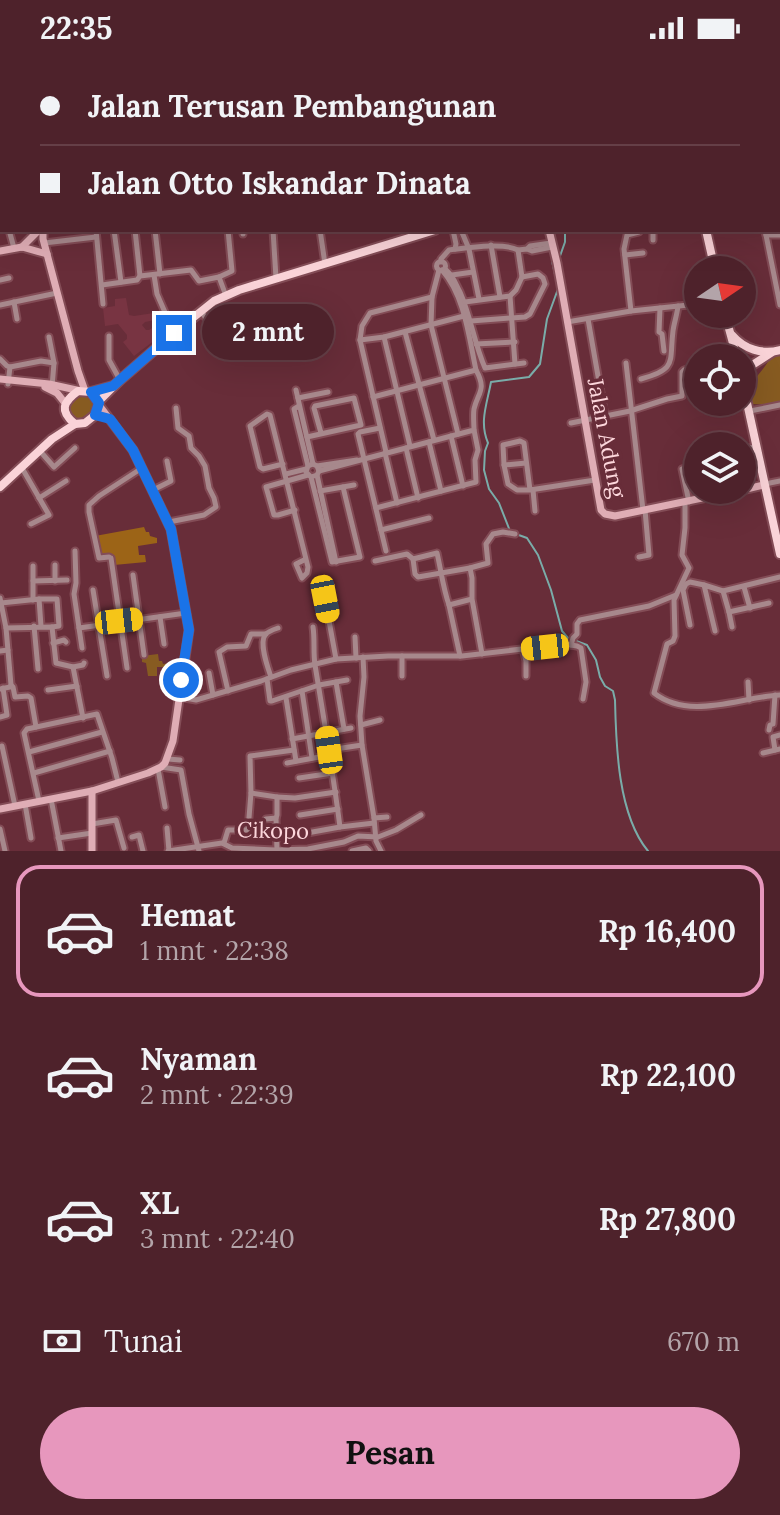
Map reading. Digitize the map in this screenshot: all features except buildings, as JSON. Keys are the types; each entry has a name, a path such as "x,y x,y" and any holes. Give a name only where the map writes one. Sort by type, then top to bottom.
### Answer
{"main road":[{"path":"18,248 38,232"},
{"path":"0,809 92,791 160,768 168,759 175,731 189,630 169,522 133,450 98,404 82,391 41,232"},
{"path":"52,439 95,415 98,404 116,383 214,301 276,278 428,232"},
{"name":"Jalan Adung","path":"549,232 601,510 615,516 684,503"},
{"path":"706,232 712,256"},
{"path":"0,251 18,248 47,254"},
{"path":"730,328 733,344"},
{"path":"732,335 742,344"},
{"path":"756,359 776,351"},
{"path":"756,352 762,354"},
{"path":"4,382 82,391 116,383"},
{"path":"55,389 65,403 67,417 75,424"},
{"path":"65,403 82,391"},
{"path":"95,415 110,419"},
{"path":"0,487 52,439 67,417"},
{"path":"756,447 780,554"},
{"name":"Jalan Adung","path":"756,487 764,485"},
{"path":"92,791 92,851"}],"street":[{"path":"10,232 18,248"},
{"path":"114,232 121,282"},
{"path":"135,232 140,276"},
{"path":"155,232 159,299 174,333"},
{"path":"102,285 137,280 140,276 191,270 201,281 219,277 232,271 228,232"},
{"path":"273,232 276,278"},
{"path":"320,232 325,264"},
{"path":"453,232 455,249"},
{"path":"462,232 469,249 479,299"},
{"path":"631,311 625,255 627,235 639,232"},
{"path":"653,232 653,240"},
{"path":"780,235 766,233 780,305"},
{"path":"44,243 96,234 103,304"},
{"path":"491,245 500,297"},
{"path":"463,486 431,325 432,297 442,268 441,259 449,250 491,245 516,247 522,277 516,290 510,296 465,302"},
{"path":"518,250 532,251 552,245"},
{"path":"625,255 643,253"},
{"path":"442,268 455,278 485,368 524,363"},
{"path":"376,508 476,482 478,450 474,408 482,386 464,316 442,268"},
{"path":"452,275 473,272"},
{"path":"471,321 530,314 545,284 538,274 522,277"},
{"path":"219,277 226,296"},
{"path":"0,280 9,278"},
{"path":"0,305 58,293"},
{"path":"510,296 515,364"},
{"path":"397,503 360,340 362,326 370,313 432,297"},
{"path":"14,302 17,319"},
{"path":"567,322 684,305"},
{"path":"641,379 653,376 670,364 678,306"},
{"path":"660,308 659,332 664,351"},
{"path":"201,311 228,351"},
{"path":"360,340 384,337 464,316"},
{"path":"588,319 605,416"},
{"path":"405,332 420,384 441,492"},
{"path":"109,336 109,360 116,383"},
{"path":"49,337 55,389"},
{"path":"384,337 418,498"},
{"path":"476,344 515,342"},
{"path":"0,359 10,367 33,362 54,363"},
{"path":"626,363 649,542 649,555 639,557"},
{"path":"4,382 10,367"},
{"path":"373,397 476,370"},
{"path":"571,423 682,396 684,370"},
{"path":"296,390 324,520"},
{"path":"298,398 328,392"},
{"path":"307,437 361,425 354,398 315,406 321,433"},
{"path":"756,410 780,405"},
{"path":"299,406 294,409 312,470 332,561 336,562 360,557 343,487"},
{"path":"169,522 204,515 216,507 203,462 191,448 189,436 178,428 176,408"},
{"path":"283,464 260,467 250,426 267,414 270,415 287,477 306,559"},
{"path":"380,428 358,434 361,459 386,551"},
{"path":"295,510 274,515 266,489 268,485 348,460 474,430"},
{"path":"535,511 531,490 526,463 524,443 502,445 508,484 517,490 531,490 595,480"},
{"path":"39,452 54,467 75,448"},
{"path":"153,490 171,481 167,461"},
{"path":"504,465 526,463"},
{"path":"22,468 49,515 31,524"},
{"path":"127,668 110,558 99,558 89,505 142,468"},
{"path":"39,498 66,481"},
{"path":"764,485 780,481"},
{"path":"320,491 354,485"},
{"path":"687,504 682,557 689,568 673,603 675,636 667,644 654,693 675,704 691,706 778,695 769,730"},
{"path":"381,530 429,518"},
{"path":"413,559 418,577 470,568 488,563 486,544 493,534 515,534"},
{"path":"75,551 74,594 82,648"},
{"path":"413,559 437,553 460,656"},
{"path":"375,561 407,554 413,559"},
{"path":"55,565 55,581"},
{"path":"33,566 38,669"},
{"path":"470,568 482,654"},
{"path":"133,575 144,655"},
{"path":"690,625 683,590 686,584 690,582 723,591 780,577"},
{"path":"33,581 67,580"},
{"path":"704,585 715,631"},
{"path":"744,587 750,608"},
{"path":"93,590 107,676"},
{"path":"723,591 732,627"},
{"path":"572,642 580,620 649,606 676,595"},
{"path":"6,628 59,626 57,599 1,600 11,685 15,697 31,698 36,727"},
{"path":"325,599 336,659"},
{"path":"449,605 472,599"},
{"path":"729,612 769,603"},
{"path":"79,628 187,613"},
{"path":"160,617 164,644"},
{"path":"52,627 56,663 73,667 84,663"},
{"path":"313,627 315,663 340,827"},
{"path":"228,691 219,652 227,647 246,646 251,634 266,634 278,628"},
{"path":"266,634 270,701 319,685 347,680"},
{"path":"355,637 364,677 360,712 362,745 375,837 381,851"},
{"path":"53,643 66,642"},
{"path":"179,697 196,700 336,659 460,656 572,642 582,651 586,682 583,699"},
{"path":"523,649 526,676"},
{"path":"0,651 8,650"},
{"path":"402,656 402,676"},
{"path":"73,667 83,718"},
{"path":"209,673 213,695"},
{"path":"336,682 344,729"},
{"path":"748,682 749,700"},
{"path":"4,716 1,689 11,685"},
{"path":"48,690 77,686"},
{"path":"302,691 312,758"},
{"path":"286,698 296,761"},
{"path":"39,801 24,733 27,729 100,713 102,732 118,783"},
{"path":"361,725 380,720"},
{"path":"292,739 351,728"},
{"path":"29,752 102,732"},
{"path":"763,753 777,750 773,737 780,735"},
{"path":"287,763 362,745"},
{"path":"2,746 15,806"},
{"path":"224,843 228,830 248,830 250,756 294,750"},
{"path":"34,773 110,751"},
{"path":"168,759 180,760"},
{"path":"165,807 160,768 181,770 198,849"},
{"path":"299,778 333,773"},
{"path":"251,793 295,798 336,792"},
{"path":"277,797 277,851"},
{"path":"51,799 61,851"},
{"path":"25,804 31,838"},
{"path":"300,815 338,809"},
{"name":"Cikopo","path":"169,851 224,843 232,848 303,850 358,836 375,837 396,830 421,815"},
{"path":"307,833 387,817"},
{"path":"266,819 276,818"},
{"path":"58,838 116,820 124,848"},
{"path":"167,828 169,851"},
{"path":"0,829 5,851"},
{"path":"132,837 139,835 143,851"},
{"path":"352,851 366,848 369,851"}],"shaded area":[{"path":"126,298 129,315 154,313 155,320 142,325 149,330 158,324 164,333 134,356 123,342 127,335 118,324 105,326 103,308 115,306 115,299"},
{"path":"780,353 780,405 756,404 756,379 771,356"},
{"path":"83,395 92,400 94,406 91,412 78,420 68,410 72,402"},
{"path":"144,527 150,536 157,538 157,543 138,546 139,555 145,555 146,562 114,565 112,557 100,557 95,536"},
{"path":"158,654 163,664 179,662 180,655 184,656 180,667 157,667 157,676 148,676 142,656"}],"waterway":[{"path":"560,256 565,232"},
{"path":"555,259 552,261 557,283"},
{"path":"510,531 499,503 489,489 484,470 488,443 484,428 486,405 491,382 529,377 540,364 547,319 558,289"},
{"path":"516,534 527,538 538,555 562,631 568,638 587,645 605,686 613,691 625,800 630,819 648,851"}],"route":[{"path":"174,333 113,386 91,392 99,403 95,415 110,419 133,450 169,522 189,622 181,680"}]}
